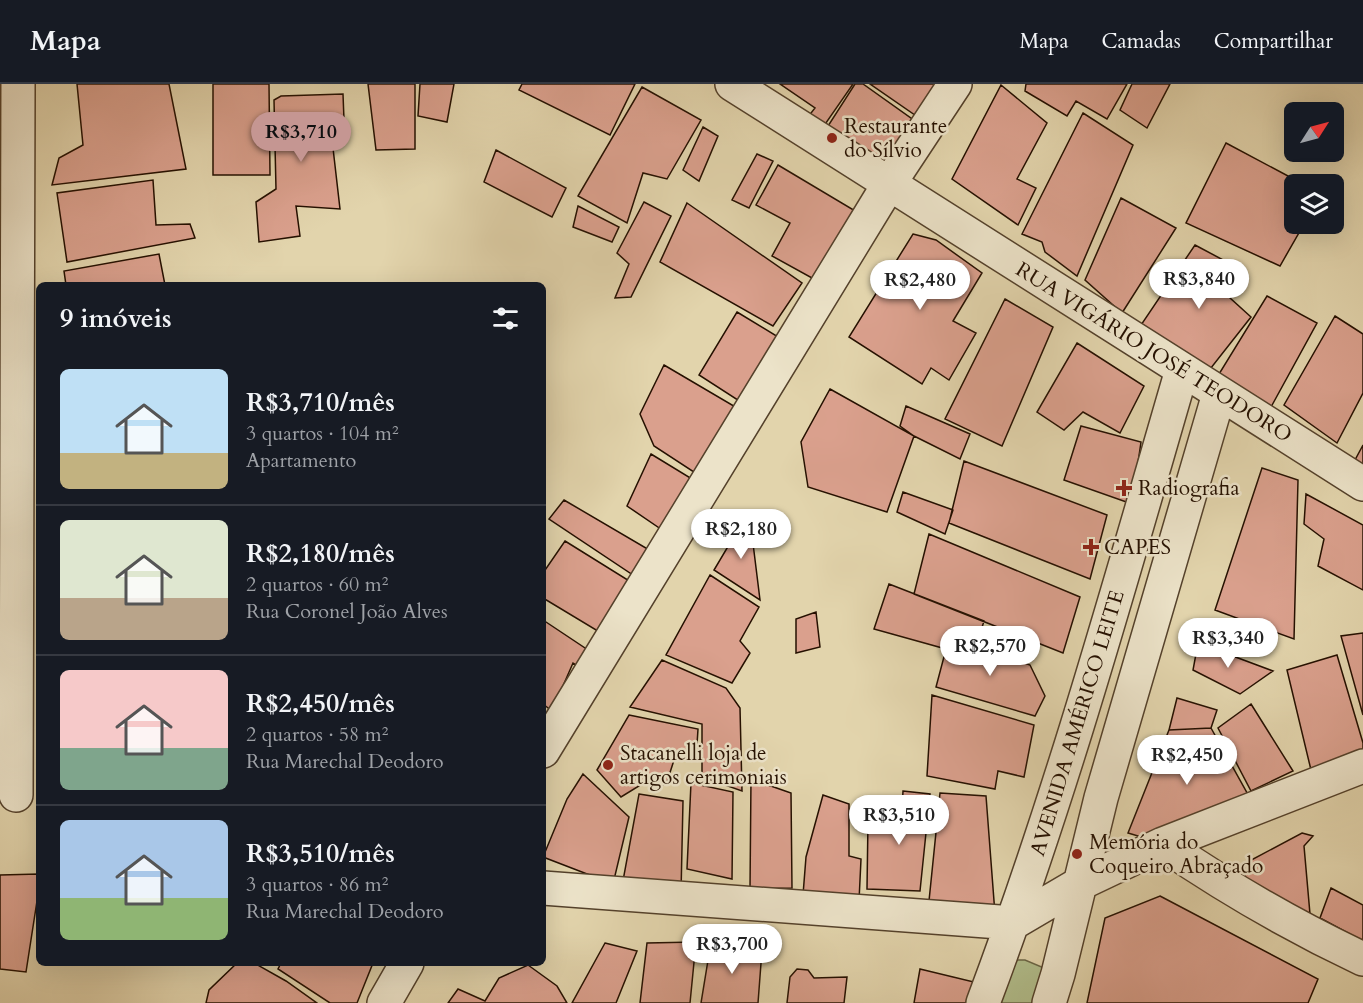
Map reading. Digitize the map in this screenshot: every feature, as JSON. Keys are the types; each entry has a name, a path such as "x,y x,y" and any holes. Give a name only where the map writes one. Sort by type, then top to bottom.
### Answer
{"street":[{"path":"18,84 18,797"},
{"name":"RUA VIGÁRIO JOSÉ TEODORO","path":"732,84 1363,483"},
{"path":"546,746 890,184 955,84"},
{"name":"AVENIDA AMÉRICO LEITE","path":"983,1003 1013,922 1077,729 1182,370"},
{"name":"AVENIDA AMÉRICO LEITE","path":"1049,1003 1101,798 1220,394"},
{"path":"1146,492 1189,500"},
{"path":"1120,583 1163,591"},
{"path":"1098,660 1140,665"},
{"path":"1077,729 1118,738"},
{"path":"546,888 1013,922 1081,883 1163,844 1363,766"},
{"path":"1057,791 1101,798"},
{"path":"1163,844 1216,880 1334,945 1363,958"},
{"path":"384,1003 405,966"}],"green space":[{"path":"1013,960 1025,960 1044,968 1045,1003 986,1003"}],"building":[{"path":"77,84 169,84 186,169 52,185 59,158 83,145"},
{"path":"213,84 269,84 270,175 213,175"},
{"path":"368,84 415,84 415,149 376,150"},
{"path":"420,84 454,84 447,122 418,116"},
{"path":"522,84 635,84 610,135 519,90"},
{"path":"780,84 853,84 819,133 804,122 815,108"},
{"path":"855,84 863,84 922,126 891,167 828,126"},
{"path":"870,84 946,84 925,122"},
{"path":"1026,84 1127,84 1107,119 1076,101 1067,116 1025,91"},
{"path":"1132,84 1170,84 1147,128 1120,110"},
{"path":"1001,85 1047,123 1017,179 1036,188 1018,225 952,179"},
{"path":"642,87 701,120 667,179 643,173 627,223 578,196"},
{"path":"343,94 344,120 330,122 340,209 296,206 300,236 259,242 256,202 276,189 274,100 281,96"},
{"path":"1083,113 1133,145 1077,276 1045,252 1042,242 1022,234"},
{"path":"703,127 718,136 699,181 683,170"},
{"path":"1226,143 1284,174 1284,234 1298,234 1280,266 1186,223"},
{"path":"496,150 566,188 552,217 484,182"},
{"path":"757,154 773,161 749,208 732,200"},
{"path":"778,165 862,215 821,283 772,256 790,223 756,205"},
{"path":"0,179 5,237 0,237"},
{"path":"153,180 156,225 190,224 195,238 67,262 57,193"},
{"path":"1121,198 1176,228 1122,313 1085,280"},
{"path":"644,202 671,216 631,297 615,298 629,264 617,253"},
{"path":"687,203 802,283 773,326 660,262"},
{"path":"578,206 619,227 612,242 573,227"},
{"path":"913,234 936,240 982,273 953,321 976,333 949,380 931,368 922,384 849,337"},
{"path":"1195,245 1242,270 1229,297 1251,317 1207,373 1141,325"},
{"path":"159,254 164,282 66,282 64,271"},
{"path":"1267,296 1317,323 1271,407 1219,374"},
{"path":"1005,299 1053,327 1002,446 945,419"},
{"path":"737,312 788,343 747,406 699,375"},
{"path":"1335,316 1363,334 1363,393 1337,443 1284,405"},
{"path":"1077,343 1144,386 1120,433 1083,412 1064,430 1037,412"},
{"path":"664,365 744,412 703,478 654,446 640,414"},
{"path":"830,389 914,436 887,512 808,487 801,442"},
{"path":"906,406 970,434 960,459 914,436 900,426"},
{"path":"1081,426 1141,442 1132,504 1064,480"},
{"path":"1363,445 1363,465 1355,460"},
{"path":"651,454 697,482 671,536 627,506"},
{"path":"964,461 1107,515 1090,579 949,523"},
{"path":"1262,468 1298,480 1294,639 1215,610"},
{"path":"903,492 953,510 945,534 897,512"},
{"path":"1306,494 1363,525 1363,590 1318,566 1324,539 1304,524"},
{"path":"564,500 651,551 633,575 549,519"},
{"path":"749,511 760,600 714,570"},
{"path":"929,534 1080,597 1063,653 914,594"},
{"path":"565,541 631,582 601,633 546,600 546,569"},
{"path":"710,575 759,607 740,641 750,653 732,683 666,655"},
{"path":"889,584 984,621 977,644 950,634 946,649 874,629"},
{"path":"816,612 820,647 796,653 796,619"},
{"path":"546,622 597,656 589,673 573,663 552,711 546,706"},
{"path":"1363,633 1363,715 1341,636"},
{"path":"950,634 1030,665 1045,696 1035,716 936,687"},
{"path":"1198,643 1273,671 1240,694 1193,670"},
{"path":"1337,655 1363,743 1363,753 1311,770 1287,670"},
{"path":"662,660 726,688 740,708 742,791 702,777 702,724 630,707"},
{"path":"932,695 1034,725 1024,777 998,771 995,789 927,776"},
{"path":"1177,698 1217,710 1211,728 1169,730"},
{"path":"1251,704 1293,771 1251,791 1218,728"},
{"path":"629,715 698,729 696,760 675,757 666,785 642,784 621,797 597,770"},
{"path":"1211,728 1251,800 1158,842 1128,833 1169,730"},
{"path":"583,774 629,817 613,884 546,858 546,850 567,799"},
{"path":"751,779 791,793 792,888 750,889"},
{"path":"691,783 733,792 732,879 687,869"},
{"path":"903,791 930,794 920,891 867,889 868,821 902,811"},
{"path":"940,793 986,796 995,914 929,901"},
{"path":"639,794 683,801 681,893 622,886"},
{"path":"823,795 849,804 849,856 861,859 859,901 803,895 806,857"},
{"path":"1302,833 1313,836 1304,846 1310,914 1248,886 1242,865"},
{"path":"36,874 36,907 26,972 0,969 0,875"},
{"path":"1331,888 1363,905 1363,941 1320,918"},
{"path":"1160,896 1318,979 1308,1003 1087,1003 1105,918"},
{"path":"696,942 690,1003 640,1003 647,943"},
{"path":"711,942 762,950 758,1003 701,1003"},
{"path":"605,943 637,951 616,1003 572,1003"},
{"path":"234,966 259,966 317,1003 206,1003 209,990"},
{"path":"280,966 372,966 357,1003 330,1003 278,969"},
{"path":"529,966 557,986 567,1003 448,1003 458,989 485,1001 499,978"},
{"path":"797,969 808,970 814,978 847,977 844,1003 787,1003 790,977"},
{"path":"920,969 978,983 972,1003 914,1003"}],"place":[{"name":"Restaurante do Sílvio","path":"832,138"},
{"name":"Radiografia","path":"1124,488"},
{"name":"CAPES","path":"1091,547"},
{"name":"Stacanelli loja de artigos cerimoniais","path":"608,765"},
{"name":"Memória do Coqueiro Abraçado","path":"1077,854"}]}
